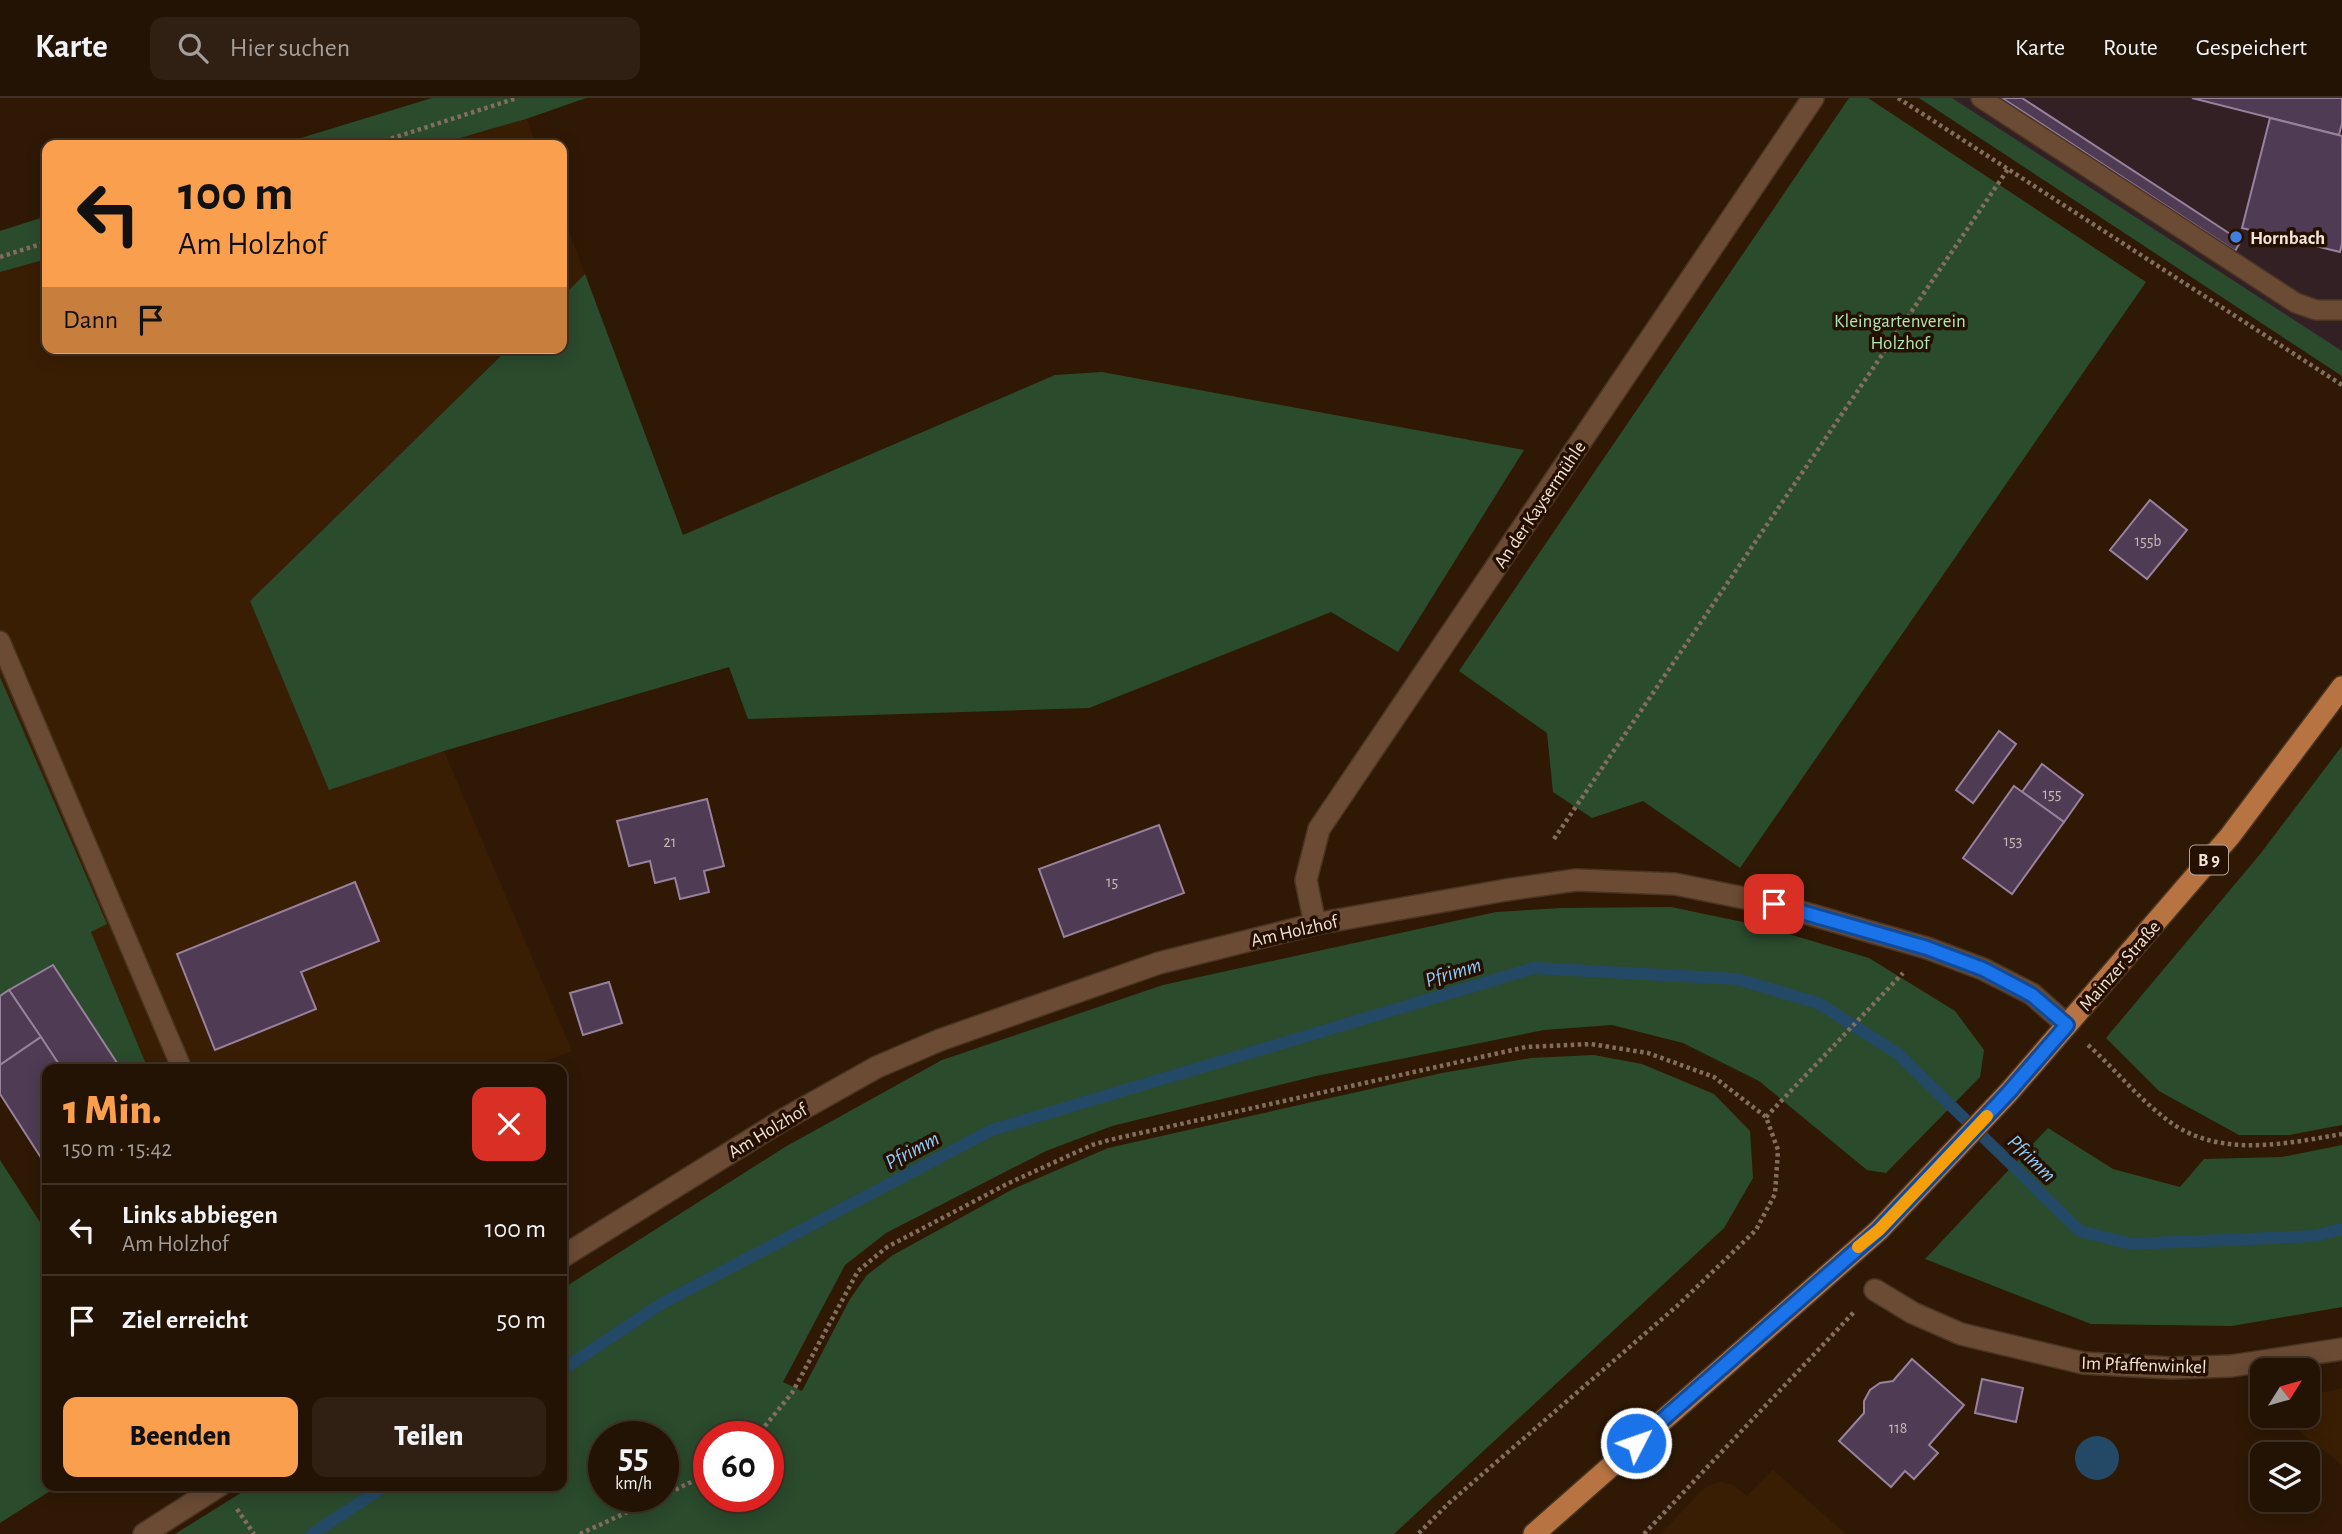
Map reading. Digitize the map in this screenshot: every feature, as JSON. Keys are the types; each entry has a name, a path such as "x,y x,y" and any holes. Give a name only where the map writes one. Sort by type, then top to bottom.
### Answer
{"main road":[{"name":"Mainzer Straße","path":"1534,1534 1879,1230 2009,1092 2230,836 2342,687"}],"street":[{"name":"An der Kaysermühle","path":"1315,924 1306,880 1319,829 1813,98"},
{"name":"Am Holzhof","path":"567,1253 781,1121 877,1067 940,1040 1158,963 1315,924 1506,890 1576,880 1675,884 1774,904 1927,948 2014,984 2032,995 2067,1025"},
{"name":"Im Pfaffenwinkel","path":"1875,1290 1913,1313 1961,1334 2084,1363 2171,1368 2231,1366 2342,1349"},
{"path":"144,1534 211,1491"}],"lane":[{"path":"1981,98 2296,303 2316,310 2342,310"},
{"path":"0,641 180,1064"}],"path":[{"path":"387,140 517,98"},
{"path":"1898,98 2342,385"},
{"path":"1553,839 2008,169"},
{"path":"0,257 42,244"},
{"path":"1766,1117 1901,975"},
{"path":"2067,1025 2168,1121 2205,1140 2245,1146 2290,1143 2342,1134"},
{"path":"770,1421 792,1393 858,1270 887,1247 1091,1145 1513,1050 1591,1044 1648,1053 1714,1077 1766,1117 1778,1150 1775,1194 1756,1230 1677,1306 1449,1503 1418,1534"},
{"path":"1644,1534 1875,1290"},
{"path":"580,1534 628,1512"},
{"path":"242,1515 254,1534"}],"shaded area":[{"name":"Hornbach","path":"1919,98 2342,98 2342,376"},
{"path":"527,119 534,140 454,140"},
{"path":"567,226 585,274 567,292"},
{"path":"42,260 42,354 503,354 250,601 329,789 444,751 572,1051 537,1064 146,1064 91,932 106,924 0,677 0,272"},
{"path":"2342,1388 2342,1465 2320,1448 2320,1442 2313,1442 2295,1428 2320,1428 2320,1393"},
{"path":"1773,1470 1846,1534 1661,1534 1701,1491 1710,1485 1721,1482 1734,1485 1747,1496"}],"green space":[{"path":"432,98 586,98 453,140 294,140"},
{"name":"Kleingartenverein Holzhof","path":"1849,98 1868,98 2146,282 1740,868 1643,801 1592,818 1553,792 1547,733 1459,671"},
{"path":"1919,98 1952,98 2342,351 2342,376"},
{"path":"42,218 42,260 0,272 0,231"},
{"path":"585,274 683,535 1055,375 1102,372 1524,450 1398,652 1331,612 1089,708 748,719 729,667 444,751 329,790 250,601 503,354 567,354 567,292"},
{"path":"0,677 107,924 91,932 146,1064 118,1064 53,965 0,996"},
{"path":"2342,746 2342,1125 2289,1135 2239,1135 2159,1091 2106,1038 2261,853"},
{"path":"1671,907 1762,926 1869,958 1955,1011 1984,1050 1980,1077 1886,1173 1867,1170 1759,1081 1683,1043 1612,1025 1544,1030 1316,1076 1112,1126 1046,1151 886,1233 845,1265 783,1382 802,1391 850,1299 867,1275 893,1255 1013,1189 1108,1148 1442,1073 1531,1058 1594,1055 1642,1064 1714,1094 1750,1131 1753,1178 1724,1228 1394,1534 175,1534 244,1491 567,1491 567,1286 785,1147 942,1060 1163,985 1496,912 1561,908"},
{"path":"2048,1128 2113,1169 2180,1187 2204,1159 2282,1157 2342,1145 2342,1307 2232,1326 2091,1324 1925,1259"},
{"path":"0,1160 42,1225 42,1491 50,1491 0,1523"}],"water":[{"path":"2097,1436 2106,1437 2113,1442 2118,1449 2118,1467 2113,1474 2106,1479 2097,1480 2088,1479 2081,1474 2076,1467 2075,1458 2076,1449 2081,1442 2088,1437"}],"building":[{"path":"2002,98 2022,98 2241,241 2235,251"},
{"path":"2192,98 2342,98 2342,123 2339,135"},
{"path":"2270,118 2342,136 2340,252 2242,228"},
{"path":"2150,500 2187,530 2147,579 2110,550"},
{"path":"1999,731 2016,744 1973,803 1956,790"},
{"path":"2042,764 2083,795 2064,822 2022,792"},
{"path":"2014,786 2064,822 2012,894 1963,858"},
{"path":"707,799 724,866 704,871 709,892 680,899 675,878 655,883 650,861 629,866 617,821"},
{"path":"1159,825 1184,893 1064,937 1039,869"},
{"path":"355,882 379,941 301,972 316,1009 215,1050 177,954"},
{"path":"53,965 118,1064 59,1064 9,990"},
{"path":"609,982 622,1023 583,1035 570,993"},
{"path":"9,990 41,1037 0,1065 0,996"},
{"path":"41,1037 59,1064 42,1064 42,1159 0,1094 0,1065"},
{"path":"1912,1359 1964,1405 1929,1445 1938,1453 1914,1479 1905,1471 1891,1487 1839,1441 1864,1413 1864,1401 1870,1390 1880,1383 1893,1381"},
{"path":"1982,1379 2023,1388 2016,1422 1975,1413"}],"waterway":[{"name":"Pfrimm","path":"567,1367 661,1304 992,1130 1534,968 1737,979 1818,1003 1897,1053 2080,1231 2131,1244 2314,1236 2342,1229"},
{"name":"Pfrimm","path":"312,1534 377,1491"}],"slow traffic":[{"path":"1858,1247 1879,1230 1987,1116"}],"place":[{"name":"Hornbach","path":"2236,237"}],"route":[{"path":"1636,1443 1879,1230 2009,1092 2067,1025 2032,995 1983,969 1927,948 1774,904"}]}
